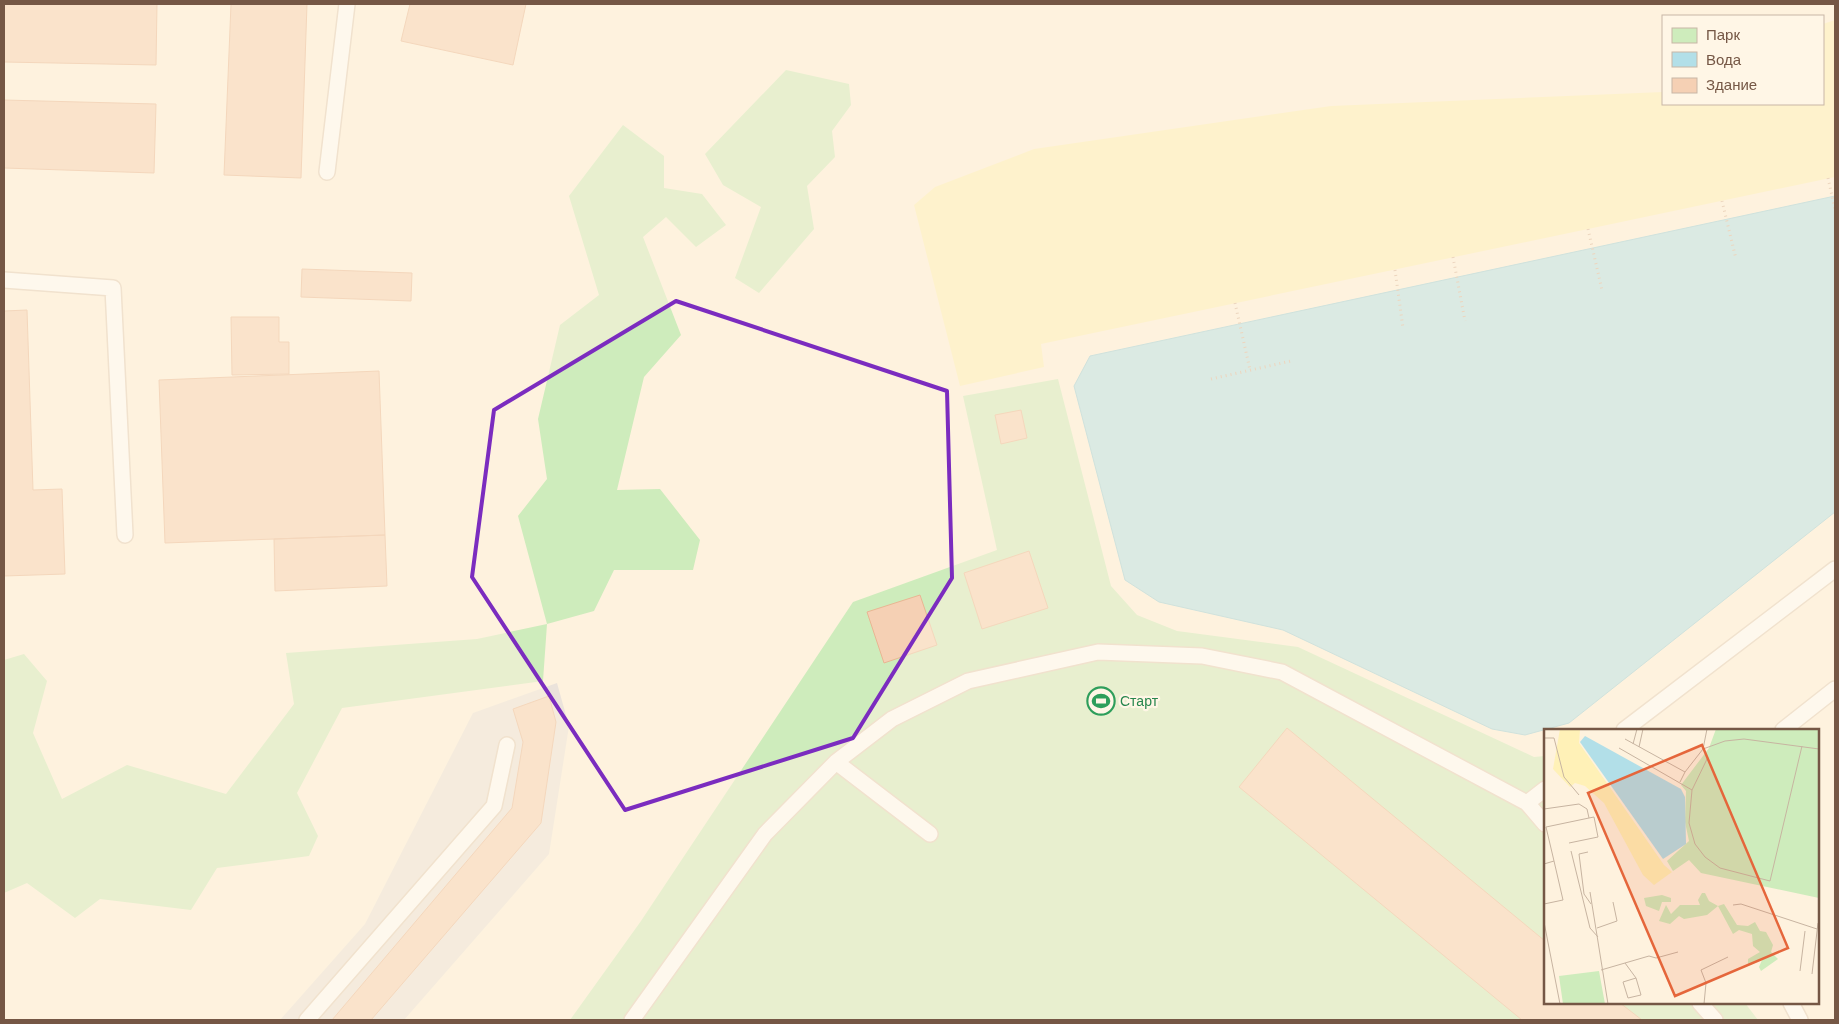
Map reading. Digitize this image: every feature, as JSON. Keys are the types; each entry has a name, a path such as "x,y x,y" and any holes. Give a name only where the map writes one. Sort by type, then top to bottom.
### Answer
{"lane":[{"path":"327,172 347,4"},
{"path":"4,280 113,288 125,535"},
{"path":"1625,729 1835,569"},
{"path":"632,1020 764,834 836,762 892,719 968,681 1098,652 1202,656 1282,672 1527,802 1544,823"},
{"path":"1784,729 1835,689"},
{"path":"307,1020 494,806 507,745"},
{"path":"836,762 930,834"},
{"path":"1527,802 1544,790"},
{"path":"1701,1004 1715,1020"},
{"path":"1792,1004 1800,1020"}],"path":[{"path":"1828,178 1835,209"},
{"path":"1722,201 1736,259"},
{"path":"1588,229 1602,290"},
{"path":"1453,257 1465,321"},
{"path":"1395,270 1403,328"},
{"path":"1235,303 1250,370"},
{"path":"1211,379 1291,361"}],"highlighted area":[{"path":"676,301 947,391 952,578 853,738 625,810 472,577 494,410"}],"shaded area":[{"path":"557,683 569,726 549,854 404,1020 280,1020 365,924 473,713"}],"green space":[{"path":"786,70 849,84 851,105 832,131 835,157 807,186 814,229 759,293 735,278 761,207 723,185 705,154"},
{"path":"623,125 664,156 664,188 702,194 726,225 696,247 666,217 643,237 681,335 644,377 617,490 660,489 700,540 693,570 614,570 594,611 547,624 518,516 547,479 538,419 560,325 599,295 569,196"},
{"name":"Старт","path":"1058,379 1111,586 1137,615 1177,631 1298,647 1534,757 1544,756 1544,1004 1746,1004 1758,1020 570,1020 641,921 853,602 997,550 963,396"},
{"path":"547,624 543,681 342,708 297,793 318,836 309,856 217,868 191,910 100,899 75,918 27,883 4,893 4,660 24,654 47,681 33,733 62,799 127,765 226,794 294,704 286,653 477,639"}],"sand":[{"path":"1835,20 1835,177 1041,344 1044,367 960,386 914,205 935,187 1034,149 1331,106 1662,92 1662,105 1824,105 1824,24"}],"water":[{"path":"1835,196 1835,512 1569,723 1525,735 1492,729 1283,630 1159,602 1125,580 1074,386 1090,356"}],"building":[{"path":"4,4 157,4 156,65 4,62"},
{"path":"231,4 307,4 301,178 224,175"},
{"path":"410,4 526,4 513,65 401,41"},
{"path":"4,100 156,104 154,173 4,168"},
{"path":"302,269 412,273 411,301 301,297"},
{"path":"27,310 33,490 62,489 65,574 4,576 4,311"},
{"path":"231,317 279,317 279,342 289,342 289,374 232,375"},
{"path":"379,371 385,535 165,543 159,380"},
{"path":"1021,410 1027,438 1001,444 995,415"},
{"path":"385,535 387,586 275,591 274,539"},
{"path":"1029,551 1048,608 982,629 964,573"},
{"path":"920,595 937,645 884,663 867,612"},
{"path":"549,696 556,722 541,823 371,1020 332,1020 512,808 523,742 513,709"},
{"path":"1287,728 1544,940 1544,1004 1621,1004 1642,1020 1522,1020 1239,787"}],"place":[{"name":"Старт","path":"1101,701"}]}
